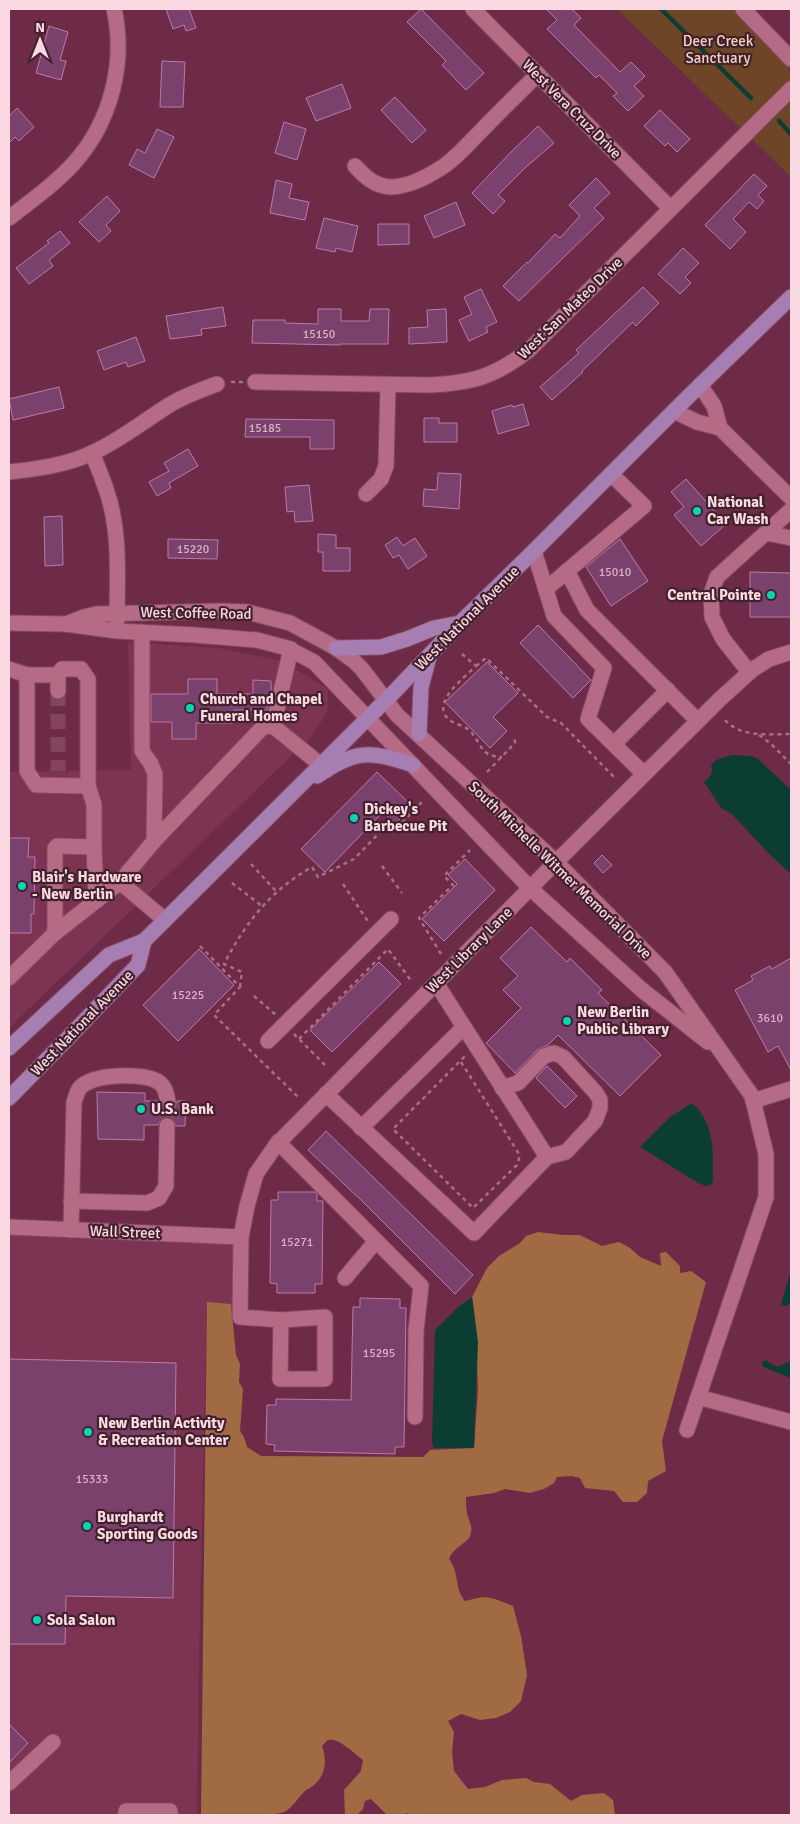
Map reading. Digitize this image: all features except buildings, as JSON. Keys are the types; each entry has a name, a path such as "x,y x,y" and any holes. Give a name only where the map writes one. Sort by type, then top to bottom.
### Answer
{"main road":[{"name":"West National Avenue","path":"9,1048 109,956 144,941 292,792 324,767 367,717 386,701 460,623 791,297"},
{"path":"336,648 381,647 401,642 434,628 460,623"},
{"path":"419,734 421,687 430,654"},
{"path":"324,767 348,757 372,754 413,765"},
{"name":"West National Avenue","path":"9,1098 138,965 144,941"}],"street":[{"path":"9,218 50,186 73,164 85,150 97,130 112,91 117,64 117,22 114,9"},
{"name":"West Vera Cruz Drive","path":"473,9 671,209"},
{"path":"743,9 791,59"},
{"path":"355,166 366,178 376,184 389,187 417,180 443,166 458,154 538,74"},
{"name":"West San Mateo Drive","path":"255,382 388,385 455,384 494,374 529,350 791,89"},
{"path":"9,472 54,465 92,453 112,443 173,403 196,391 217,384"},
{"path":"366,494 381,479 386,466 388,385"},
{"path":"700,385 714,406 720,428"},
{"path":"674,411 697,422 720,428 791,498"},
{"path":"92,453 107,490 117,543 117,631"},
{"path":"546,589 644,506 611,474"},
{"path":"749,672 723,639 712,617 711,594 716,577 791,510"},
{"path":"766,533 791,538"},
{"path":"534,551 554,616 604,668 588,719 644,774"},
{"path":"567,571 587,610 698,721"},
{"name":"West Coffee Road","path":"66,624 84,616 117,612 247,612 290,623 336,648 362,669 386,701"},
{"name":"West Coffee Road","path":"9,623 66,624 117,631 257,640 274,643 291,649 314,662 367,717"},
{"path":"142,632 142,751 155,774 154,841"},
{"path":"274,726 291,649"},
{"name":"West Library Lane","path":"280,1320 240,1311 241,1237 247,1206 256,1174 278,1142 644,774 749,672 769,659 791,652"},
{"path":"58,691 58,675 62,668 82,669 88,679 88,786 94,804 96,901"},
{"path":"9,670 27,675 58,675"},
{"path":"27,675 27,771 36,785 59,778 88,786"},
{"path":"614,744 668,690"},
{"name":"South Michelle Witmer Memorial Drive","path":"386,701 397,716 419,734 556,862 665,972 753,1101 766,1154 766,1197 687,1430"},
{"name":"South Michelle Witmer Memorial Drive","path":"367,717 530,888 642,990 721,1052"},
{"path":"9,978 55,933 120,882 154,841 263,727 274,726 324,767"},
{"path":"55,933 55,848 57,846 94,847"},
{"path":"120,882 165,920"},
{"path":"268,1041 391,919"},
{"path":"436,983 547,1157"},
{"path":"361,1128 464,1027"},
{"path":"326,1094 474,1233 547,1157 566,1152 595,1122 600,1108 600,1100 596,1093 563,1057 554,1053 544,1056 518,1083 502,1088"},
{"path":"70,1230 73,1113 77,1094 82,1085 97,1079 117,1076 140,1077 159,1082 165,1088 168,1101"},
{"path":"753,1101 791,1089"},
{"path":"71,1201 147,1203 159,1198 166,1186 167,1126"},
{"path":"278,1142 421,1286 416,1330 415,1417"},
{"name":"Wall Street","path":"9,1226 241,1237"},
{"path":"345,1278 376,1241"},
{"path":"325,1318 325,1379 280,1379 280,1320 325,1318"},
{"path":"698,1397 791,1422"},
{"path":"9,1783 53,1742"},
{"path":"126,1815 126,1811 170,1811 170,1815"}],"path":[{"path":"217,384 255,382"},
{"path":"462,654 476,666"},
{"path":"502,757 488,756 467,728 446,716 443,707 444,699 448,693 486,658 547,717 561,723 615,778"},
{"path":"725,720 730,726 739,730 758,734 791,734"},
{"path":"758,734 791,764"},
{"path":"487,772 515,743 514,736"},
{"path":"299,1098 214,1015 240,987 242,972 224,964 242,932 276,891 295,876 312,867 318,877 354,860 389,823 396,829 422,802"},
{"path":"441,954 419,918 453,885 444,876 470,850"},
{"path":"251,864 276,891"},
{"path":"382,866 402,893"},
{"path":"232,883 262,906"},
{"path":"343,884 370,924"},
{"path":"200,946 240,987"},
{"path":"299,1039 388,949 412,982"},
{"path":"254,996 278,1017"},
{"path":"290,1030 327,1067"},
{"path":"461,1062 519,1154 517,1165 473,1208 393,1130 461,1062 467,1056 462,1049"}],"shaded area":[{"path":"128,642 218,648 282,661 328,689 327,713 310,738 9,1028 9,772 131,770"},
{"path":"732,755 757,758 791,790 791,874 770,855 732,814 721,808 704,782 711,775 711,766 716,760"},
{"path":"692,1103 705,1119 711,1138 713,1179 712,1184 706,1186 640,1147 670,1117"},
{"path":"9,1226 241,1237 240,1305 207,1303 197,1815 9,1815"},
{"path":"538,1232 580,1235 602,1246 619,1242 630,1248 640,1257 661,1266 660,1253 666,1252 680,1266 680,1273 691,1271 706,1282 662,1441 666,1471 648,1481 647,1493 637,1502 623,1502 614,1491 585,1488 580,1478 571,1476 557,1477 554,1483 544,1489 530,1493 505,1489 494,1493 466,1497 467,1513 471,1527 470,1536 455,1550 449,1559 455,1570 459,1591 465,1601 485,1597 513,1606 521,1636 527,1675 521,1701 510,1712 496,1718 480,1720 461,1714 448,1721 454,1732 452,1752 454,1771 468,1789 485,1787 502,1780 526,1778 534,1782 550,1784 571,1801 582,1795 604,1793 613,1800 615,1815 410,1815 407,1813 403,1815 387,1815 371,1799 365,1801 363,1809 357,1815 345,1815 344,1790 361,1771 363,1760 341,1743 327,1740 322,1746 325,1762 321,1777 286,1811 270,1815 201,1815 207,1302 231,1304 236,1355 240,1364 239,1382 243,1389 240,1431 247,1447 261,1456 423,1457 430,1450 474,1448 478,1390 475,1318 472,1297 487,1268 499,1256 520,1243 526,1236"},
{"path":"791,1270 791,1301 787,1306 781,1305"},
{"path":"472,1297 478,1342 474,1448 434,1448 432,1443 435,1330 458,1307"},
{"path":"766,1360 776,1366 781,1366 791,1361 791,1378 763,1367 762,1362"}],"green space":[{"name":"Deer Creek Sanctuary","path":"617,9 735,9 788,65 791,76 791,177"}],"waterway":[{"path":"661,9 751,98"},
{"path":"779,121 791,134"}],"tunnel":[{"path":"58,691 58,771"},
{"path":"167,1126 168,1101"}],"place":[{"name":"National Car Wash","path":"697,511"},
{"name":"Central Pointe","path":"771,595"},
{"name":"Church and Chapel Funeral Homes","path":"190,708"},
{"name":"Dickey's Barbecue Pit","path":"354,818"},
{"name":"Blair's Hardware - New Berlin","path":"22,886"},
{"name":"New Berlin Public Library","path":"567,1021"},
{"name":"U.S. Bank","path":"141,1109"},
{"name":"New Berlin Activity & Recreation Center","path":"88,1432"},
{"name":"Burghardt Sporting Goods","path":"87,1526"},
{"name":"Sola Salon","path":"37,1620"}]}
